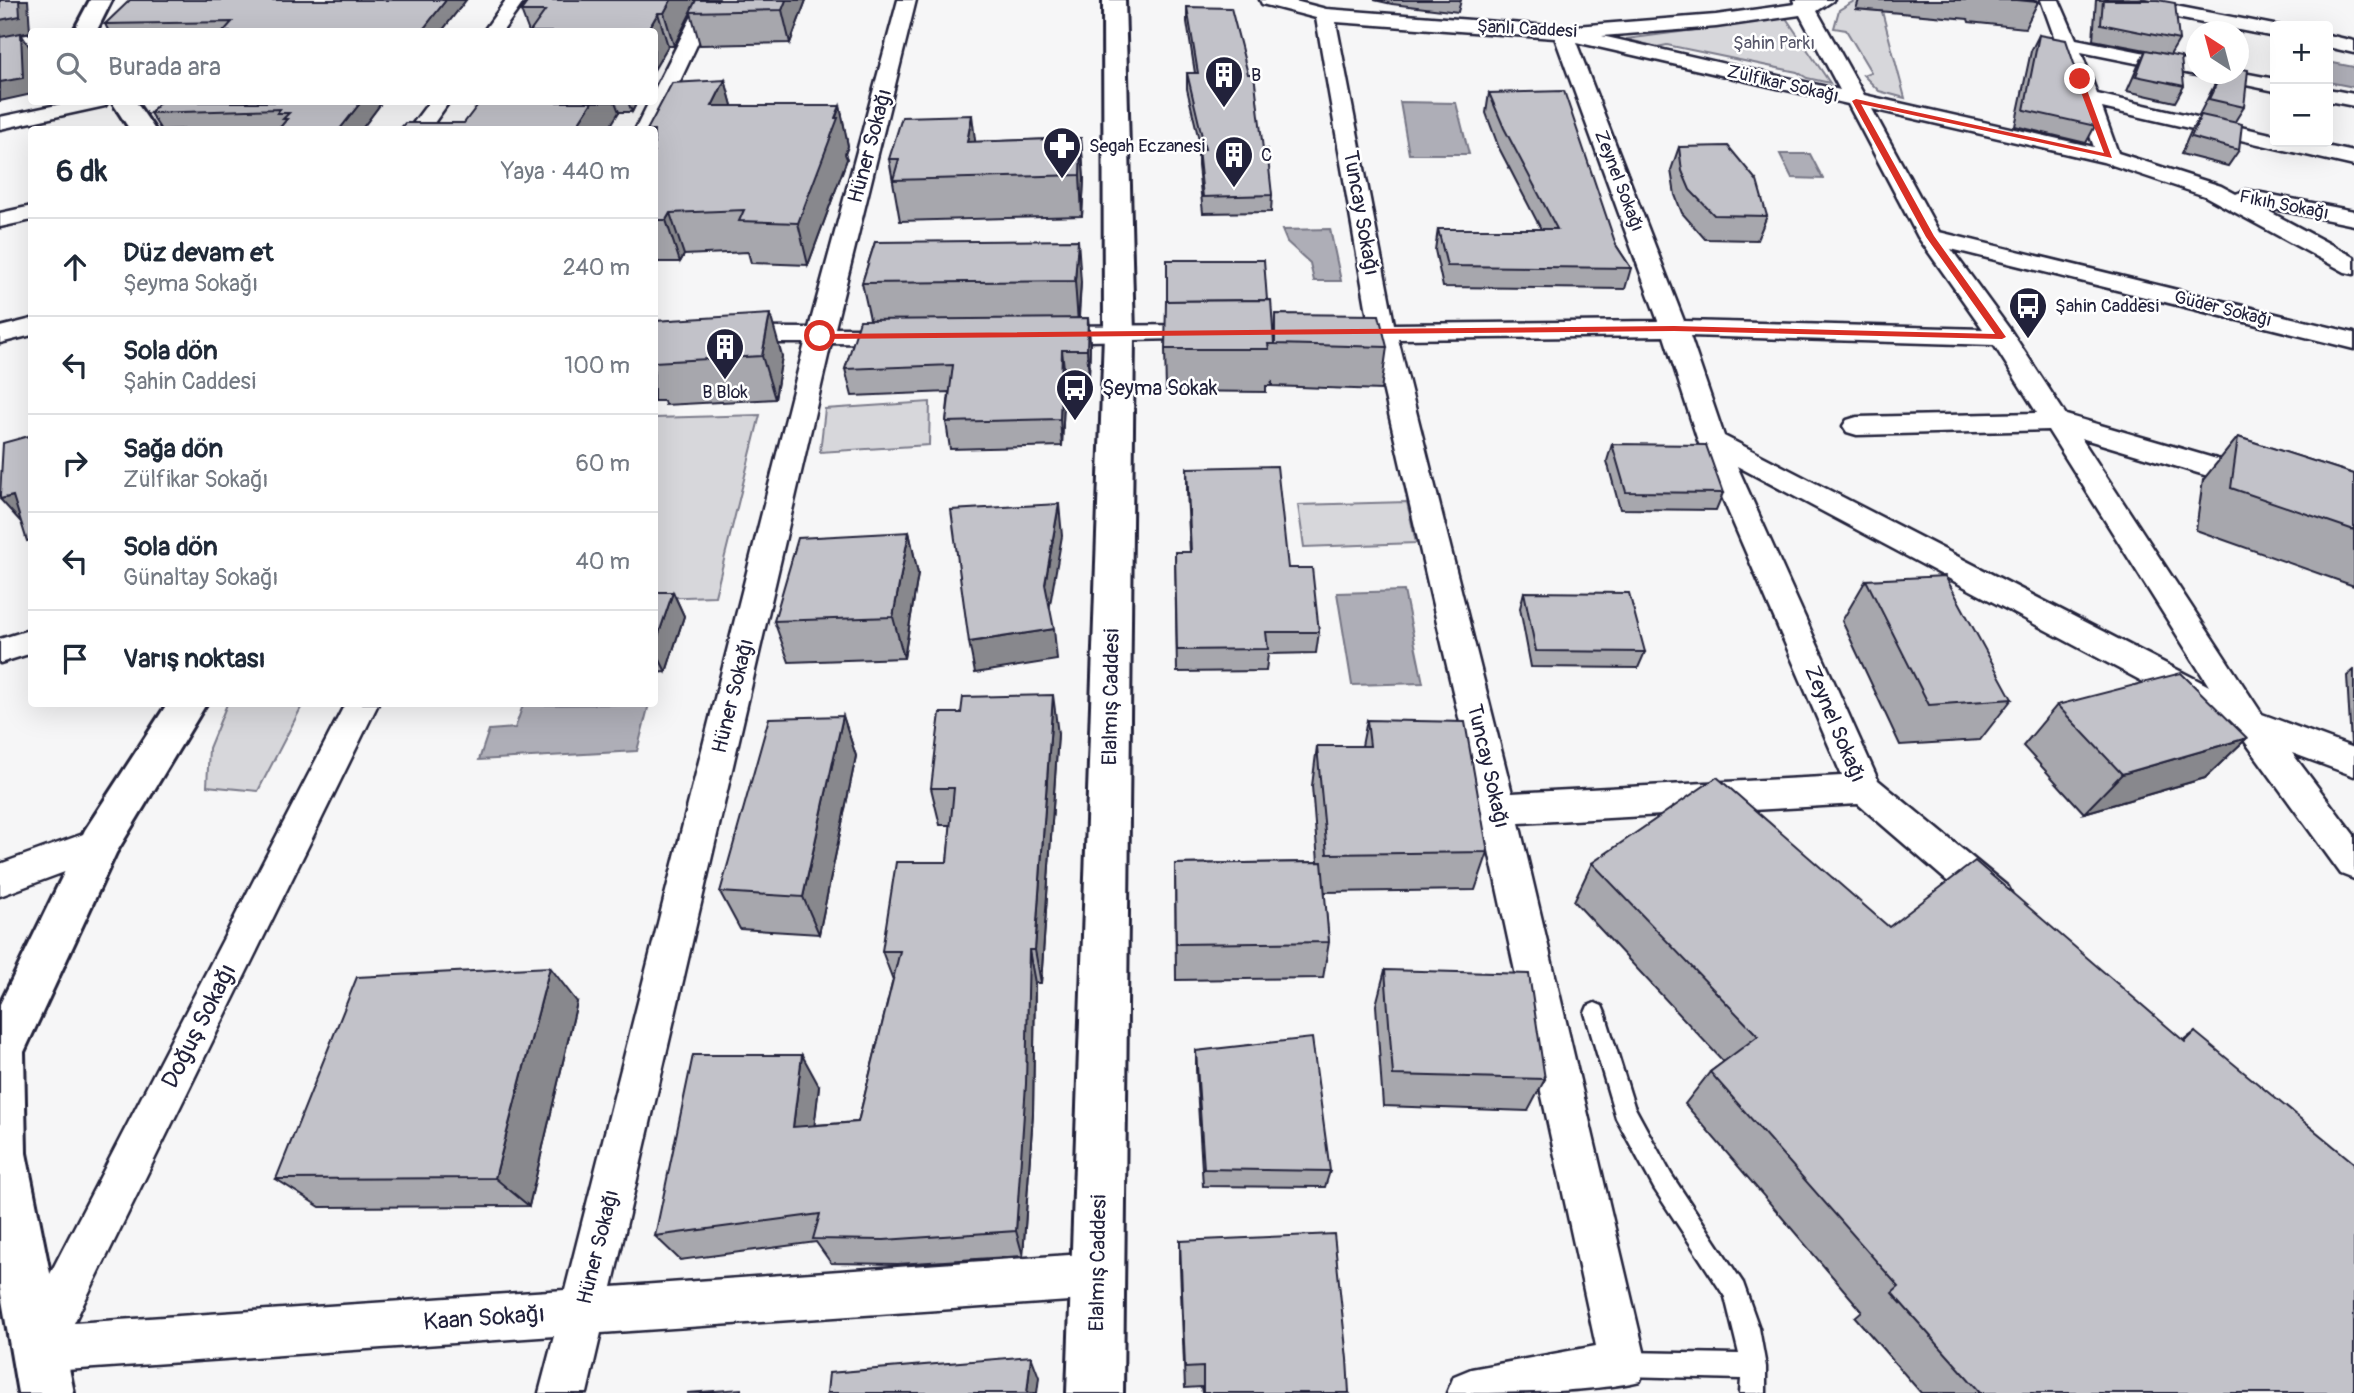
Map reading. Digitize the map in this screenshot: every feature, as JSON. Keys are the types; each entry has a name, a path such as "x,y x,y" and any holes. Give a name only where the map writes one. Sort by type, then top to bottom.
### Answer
{"street":[{"path":"84,28 101,0"},
{"path":"495,28 516,0"},
{"path":"648,126 709,0"},
{"name":"Hüner Sokağı","path":"562,1393 820,336 907,0"},
{"name":"Elalmış Caddesi","path":"1094,1393 1119,334 1114,0"},
{"name":"Şanlı Caddesi","path":"1269,0 1325,15 1563,33 1716,21 1812,3"},
{"path":"2050,0 2070,44 2109,157"},
{"path":"2115,0 2270,30"},
{"path":"1812,3 1856,101 1930,237 2002,337 2250,723 2354,863"},
{"name":"Tuncay Sokağı","path":"1325,15 1383,332 1498,809 1623,1364"},
{"name":"Zülfikar Sokağı","path":"1563,33 2109,157 2213,191 2351,265"},
{"name":"Zeynel Sokağı","path":"1498,809 1865,789 1712,441 1674,328 1563,33"},
{"path":"0,46 28,41"},
{"path":"2333,42 2354,47"},
{"path":"2070,44 2186,67"},
{"path":"2249,80 2270,84"},
{"path":"2333,96 2354,100"},
{"path":"2087,98 2270,139"},
{"path":"0,123 84,105"},
{"path":"126,105 140,126"},
{"path":"421,126 437,105"},
{"path":"2303,147 2354,159"},
{"name":"Fıkıh Sokağı","path":"2213,191 2354,218"},
{"path":"0,220 28,214"},
{"name":"Güder Sokağı","path":"1930,237 2354,341"},
{"path":"0,335 28,328"},
{"path":"1341,332 1674,328 2002,337"},
{"path":"1024,334 1230,333"},
{"path":"658,335 929,335"},
{"path":"1857,426 2056,422 2289,490"},
{"path":"1712,441 2250,723 2354,762"},
{"path":"0,651 28,642"},
{"path":"46,1393 0,1153 1,1051 100,843 185,707"},
{"name":"Doğuş Sokağı","path":"37,1349 359,707"},
{"path":"1865,789 2024,923"},
{"path":"0,880 100,843"},
{"name":"Kaan Sokağı","path":"37,1349 1098,1276"},
{"path":"1471,1393 1623,1364"}],"lane":[{"path":"1595,1013 1624,1110 1663,1182 1735,1291 1748,1328 1754,1367 1753,1393"},
{"path":"1623,1364 1754,1367"}],"green space":[{"path":"1856,0 1879,0 1905,98 1879,91 1863,75 1871,72 1846,30 1834,28 1839,10"},
{"name":"Şahin Parkı","path":"1786,18 1830,83 1807,78 1797,72 1626,39"},
{"path":"930,402 929,445 820,452 825,409"},
{"path":"760,415 715,596 658,598 658,418"},
{"path":"1407,502 1416,543 1304,547 1298,505"},
{"path":"226,707 301,707 258,791 207,786 209,748"}],"shaded area":[{"path":"2333,63 2354,67 2354,87 2333,83"},
{"path":"1400,102 1456,103 1469,154 1409,154"},
{"path":"1780,154 1810,154 1823,179 1792,178"},
{"path":"1330,229 1341,281 1314,281 1310,263 1287,242 1282,230"},
{"path":"1404,591 1423,683 1352,685 1337,593"},
{"path":"522,707 648,707 637,751 479,760 489,730 515,728"}],"building":[{"path":"0,0 19,0 20,16 0,20"},
{"path":"130,0 446,0 424,28 227,28 232,22 105,24"},
{"path":"529,0 671,0 664,13 658,13 649,28 533,28 545,11 521,11"},
{"path":"696,0 786,0 782,10 690,12"},
{"path":"2103,0 2158,0 2175,3 2179,40 2101,24"},
{"path":"1187,7 1231,8 1248,74 1254,74 1263,149 1267,149 1272,195 1203,197 1198,149 1205,149 1187,73 1198,73"},
{"path":"21,33 23,78 0,82 0,37"},
{"path":"2039,35 2066,40 2095,126 2024,110"},
{"path":"2146,50 2181,57 2184,86 2136,76"},
{"path":"725,80 712,106 840,106 835,118 838,118 798,223 739,221 744,210 670,213 666,220 658,220 658,126 649,126 672,83"},
{"path":"2216,84 2246,84 2244,107 2209,99"},
{"path":"1564,91 1616,245 1631,268 1447,266 1438,229 1557,229 1504,128 1489,93"},
{"path":"157,105 359,105 342,126 281,126 289,113 277,113 280,109 150,113"},
{"path":"478,105 590,105 577,126 402,126 405,123 464,123"},
{"path":"972,115 967,142 1081,138 1080,175 893,180 899,159 889,159 902,117"},
{"path":"2201,115 2242,124 2239,150 2191,137"},
{"path":"1728,146 1757,181 1767,216 1714,215 1690,190 1682,171 1679,147"},
{"path":"1078,240 1075,281 862,283 875,242"},
{"path":"1167,260 1264,260 1267,300 1167,301"},
{"path":"1271,300 1274,344 1268,344 1269,349 1165,349 1166,301"},
{"path":"770,314 762,356 658,362 658,321"},
{"path":"1275,314 1379,315 1387,347 1275,344"},
{"path":"1088,318 1087,350 1062,350 1060,419 946,422 953,365 845,369 860,320"},
{"path":"28,436 28,541 13,496 0,499 3,443"},
{"path":"2238,437 2354,474 2354,530 2231,488"},
{"path":"1612,444 1706,445 1723,493 1626,492"},
{"path":"1277,466 1288,568 1312,568 1319,632 1266,632 1268,649 1177,650 1175,552 1191,552 1187,468"},
{"path":"1059,504 1045,584 1054,629 969,642 951,510"},
{"path":"909,532 893,617 774,621 798,538"},
{"path":"1945,576 2012,699 1929,705 1866,580"},
{"path":"658,592 673,592 658,636"},
{"path":"1524,592 1629,593 1645,652 1536,651"},
{"path":"2181,673 2247,738 2122,774 2057,705"},
{"path":"1053,695 1035,950 1029,950 1026,1084 1016,1231 884,1240 813,1239 820,1214 655,1236 693,1055 802,1055 793,1127 858,1122 900,951 882,951 896,862 947,862 954,788 931,788 940,713 961,713 963,697"},
{"path":"843,716 803,897 720,892 769,718"},
{"path":"1367,720 1465,722 1488,852 1327,854 1317,746 1370,746"},
{"path":"1717,777 1889,927 1975,861 2185,1042 2195,1032 2354,1163 2354,1393 1981,1393 1892,1293 1899,1287 1710,1072 1758,1036 1592,863"},
{"path":"1322,862 1329,942 1176,944 1175,864"},
{"path":"550,967 495,1178 276,1179 357,977"},
{"path":"1385,970 1529,974 1545,1079 1393,1075"},
{"path":"1312,1038 1330,1171 1204,1169 1196,1051"},
{"path":"1334,1234 1349,1393 1203,1393 1203,1367 1185,1368 1180,1241"},
{"path":"1031,1356 1027,1393 827,1393 829,1373"},
{"path":"741,1389 741,1393 687,1393"}],"place":[{"name":"B","path":"1224,109"},
{"name":"Segah Eczanesi","path":"1062,180"},
{"name":"C","path":"1234,189"},
{"name":"Şahin Caddesi","path":"2028,340"},
{"name":"B Blok","path":"725,381"},
{"name":"Şeyma Sokak","path":"1075,422"}],"route":[{"path":"820,336 1674,328 2002,337 1930,237 1856,101 2109,157 2080,79"}]}
